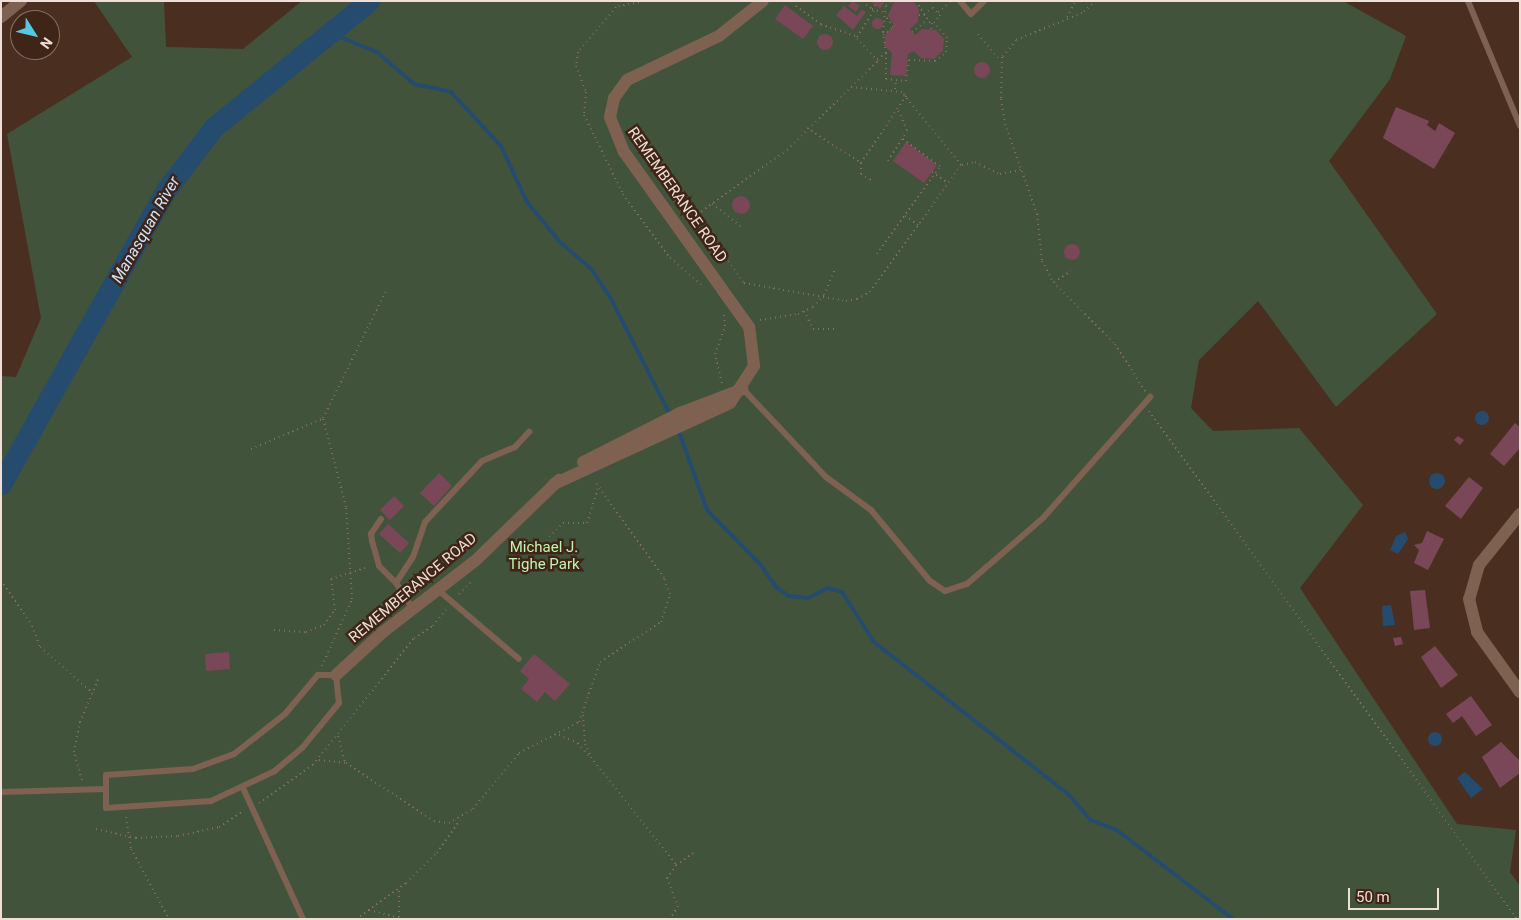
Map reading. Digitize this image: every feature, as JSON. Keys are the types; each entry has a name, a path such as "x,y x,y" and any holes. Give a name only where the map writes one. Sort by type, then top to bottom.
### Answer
{"street":[{"path":"1,17 21,1"},
{"name":"REMEMBERANCE ROAD","path":"554,484 682,419 730,403 743,389 756,356 746,322 614,136 610,117 614,98 627,80 719,36 763,1"},
{"name":"REMEMBERANCE ROAD","path":"336,675 438,590 554,484 599,453 665,427"},
{"path":"1520,514 1479,565 1469,598 1477,632 1520,692"}],"lane":[{"path":"960,1 971,14 984,1"},
{"path":"1468,1 1520,126"},
{"path":"743,389 826,477 871,510 930,580 945,591 967,584 1043,518 1150,396"},
{"path":"396,583 413,557 425,522 482,461 515,447 529,432"},
{"path":"381,519 371,534 379,566 396,583 413,610"},
{"path":"438,590 519,659"},
{"path":"318,675 336,675 339,703 327,720 295,754 243,788 211,801 106,808 106,776 193,769 234,754 285,714 318,675"},
{"path":"243,788 253,806 303,919"},
{"path":"1,792 106,789"}],"path":[{"path":"868,1 866,5 885,15 893,27 883,35"},
{"path":"891,1 885,15 883,35 886,54 886,79 906,81 909,60 935,61 946,52 947,38 933,23 927,20 925,12 916,1"},
{"path":"1067,18 1075,1"},
{"path":"1001,61 1016,40 1067,18 1096,1"},
{"path":"931,29 938,12 950,2"},
{"path":"793,4 821,24 856,38 877,60"},
{"path":"856,38 875,5"},
{"path":"925,12 933,8 938,12"},
{"path":"919,15 925,16"},
{"path":"912,32 927,20"},
{"path":"978,34 1001,61 1005,124 1037,214 1042,261 1054,282 1099,325 1150,396 1148,409 1517,919"},
{"path":"679,227 773,161 806,127 877,60 886,54"},
{"path":"895,89 896,80"},
{"path":"850,87 895,89 906,96 961,165"},
{"path":"871,180 861,174 861,163 906,96"},
{"path":"888,161 907,130 898,110"},
{"path":"806,127 861,163"},
{"path":"877,254 940,166 903,139"},
{"path":"644,143 744,283 824,295 846,301 870,292 961,165 976,162 1000,174 1020,170"},
{"path":"934,172 948,183"},
{"path":"712,204 743,228"},
{"path":"905,216 918,225"},
{"path":"746,322 804,311 824,295 835,269"},
{"path":"1054,282 1070,271"},
{"path":"251,449 323,418 386,291"},
{"path":"804,311 813,329 834,328"},
{"path":"318,675 352,599 346,507 323,418"},
{"path":"583,469 598,486 664,578 669,604 661,622 600,662 588,689 583,714 585,744 591,758"},
{"path":"549,537 563,523 587,523 598,486"},
{"path":"274,630 306,632 324,626 335,610 331,579 349,571 379,566"},
{"path":"96,829 127,836 204,832 279,793 318,760 414,638 434,626 451,603 474,578"},
{"path":"1,580 46,654 93,693"},
{"path":"89,790 77,771 74,752 80,722 99,677"},
{"path":"356,919 399,888 437,853 460,820 519,753 570,730 583,714"},
{"path":"558,734 578,743 676,865"},
{"path":"338,736 346,763"},
{"path":"318,760 346,763 434,821 460,820"},
{"path":"125,808 127,836 169,919"},
{"path":"670,919 678,906 667,878 676,865 693,852"},
{"path":"399,888 399,917"},
{"path":"369,910 403,919"}],"green space":[{"name":"Michael J. Tighe Park","path":"94,1 164,1 166,47 243,49 302,1 1343,1 1406,36 1390,79 1329,161 1437,314 1336,407 1258,301 1199,360 1191,408 1213,431 1299,428 1363,505 1300,588 1457,824 1516,830 1510,872 1520,886 1520,919 1,919 1,376 16,377 41,318 7,134 132,57"}],"water":[{"path":"1479,411 1485,411 1489,418 1485,425 1479,425 1475,421 1475,415"},
{"path":"1437,473 1445,481 1437,489 1429,481"},
{"path":"1405,532 1408,539 1398,554 1390,550 1396,536"},
{"path":"1391,605 1395,625 1383,626 1382,606"},
{"path":"1432,732 1438,732 1442,739 1438,746 1432,746 1428,742 1428,736"},
{"path":"1465,772 1483,789 1471,798 1457,778"}],"building":[{"path":"853,1 860,6 856,12 848,6"},
{"path":"870,1 885,1 880,9"},
{"path":"894,1 913,1 919,9 918,22 910,29 915,35 922,29 936,30 944,39 943,51 934,59 921,58 914,51 908,54 906,76 890,75 892,53 884,45 886,33 894,26 888,16"},
{"path":"785,5 813,26 803,39 775,19"},
{"path":"844,6 857,16 862,9 866,12 853,30 836,15"},
{"path":"877,17 883,23 877,29 871,23"},
{"path":"822,34 828,34 833,39 831,48 822,50 817,45 817,39"},
{"path":"982,62 988,64 990,70 988,76 982,78 976,76 974,70 976,64"},
{"path":"1396,107 1429,121 1427,125 1435,131 1439,123 1455,133 1434,169 1383,138"},
{"path":"906,142 937,165 924,183 893,161"},
{"path":"737,196 745,196 750,201 748,212 737,214 732,209 732,201"},
{"path":"1072,244 1080,252 1072,260 1064,252"},
{"path":"1515,423 1520,427 1520,448 1504,466 1490,454"},
{"path":"1458,436 1464,440 1460,445 1454,440"},
{"path":"439,473 452,486 434,506 420,493"},
{"path":"1469,477 1483,488 1461,519 1445,506"},
{"path":"394,496 404,506 390,520 380,510"},
{"path":"388,524 409,543 400,553 379,534"},
{"path":"1427,531 1444,539 1428,570 1414,563 1419,550 1414,545 1422,543"},
{"path":"1425,590 1430,628 1414,630 1410,591"},
{"path":"1401,637 1403,644 1395,646 1393,638"},
{"path":"1435,646 1458,675 1441,688 1421,657"},
{"path":"229,652 230,669 206,671 205,654"},
{"path":"534,654 570,684 555,701 545,692 537,702 521,689 529,679 520,671"},
{"path":"1471,696 1492,725 1476,736 1462,716 1453,723 1446,714"},
{"path":"1501,742 1520,761 1520,773 1500,788 1482,757"}],"waterway":[{"name":"Manasquan River","path":"1,484 166,190 214,127 369,1"},
{"path":"328,32 377,52 414,84 451,92 501,146 527,202 559,241 591,269 610,297 670,414"},
{"path":"678,429 707,510 760,564 777,588 789,596 808,598 828,588 842,592 874,642 1068,794 1091,820 1118,831 1233,919"}]}
